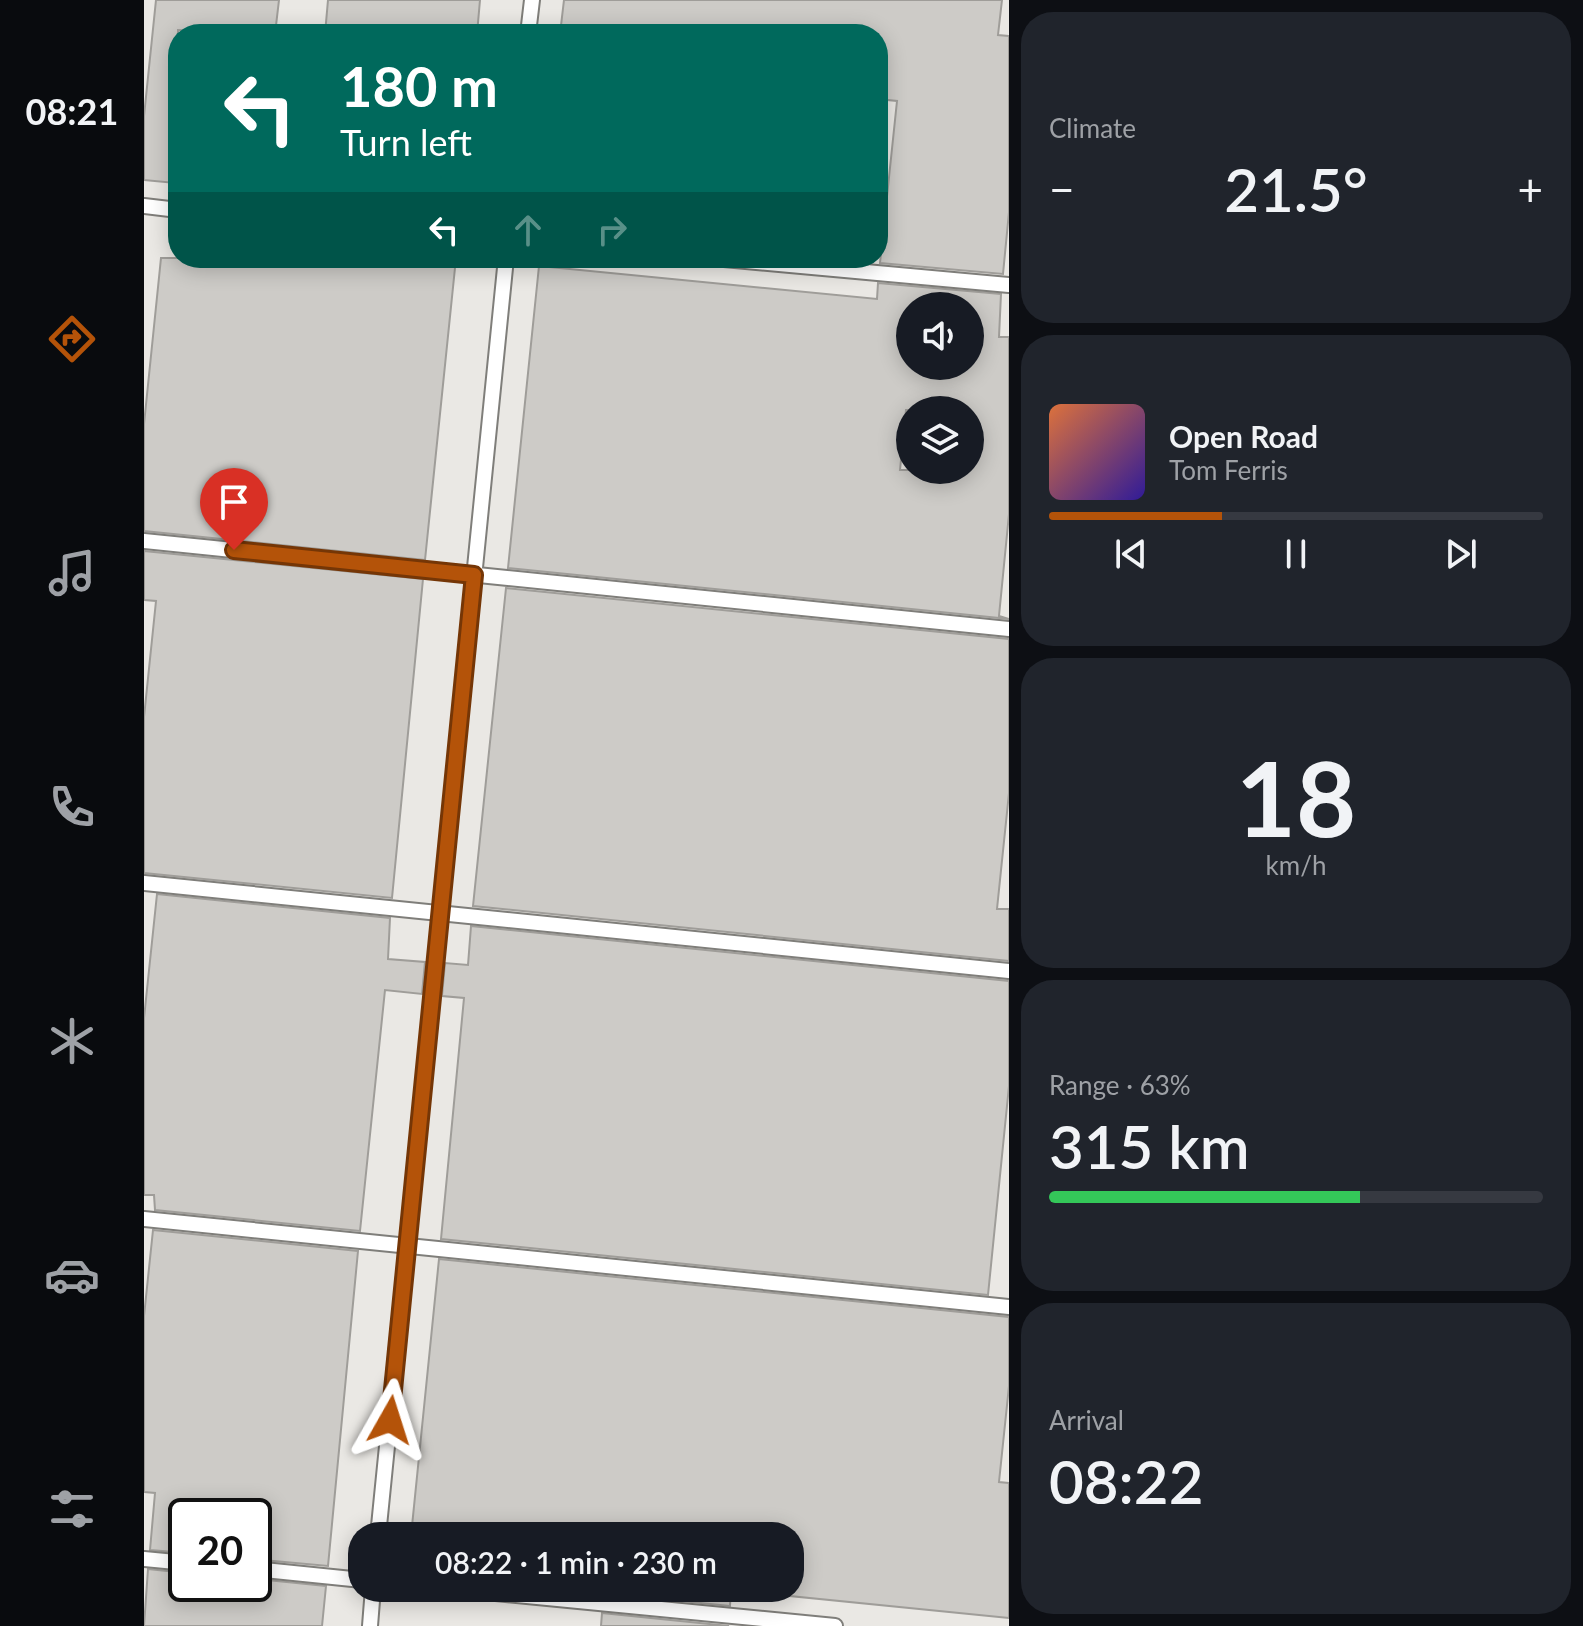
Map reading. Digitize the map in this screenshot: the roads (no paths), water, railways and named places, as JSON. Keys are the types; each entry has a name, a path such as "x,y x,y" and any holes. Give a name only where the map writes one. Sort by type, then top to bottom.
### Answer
{"lane":[{"path":"529,24 532,0"},
{"path":"144,206 168,209"},
{"path":"379,1522 505,268"},
{"path":"823,268 1009,285"},
{"path":"144,541 1009,629"},
{"path":"144,883 1009,971"},
{"path":"144,1219 1009,1307"},
{"path":"144,1559 168,1561"},
{"path":"272,1571 348,1579"},
{"path":"370,1626 372,1602"},
{"path":"589,1602 835,1626"}]}
